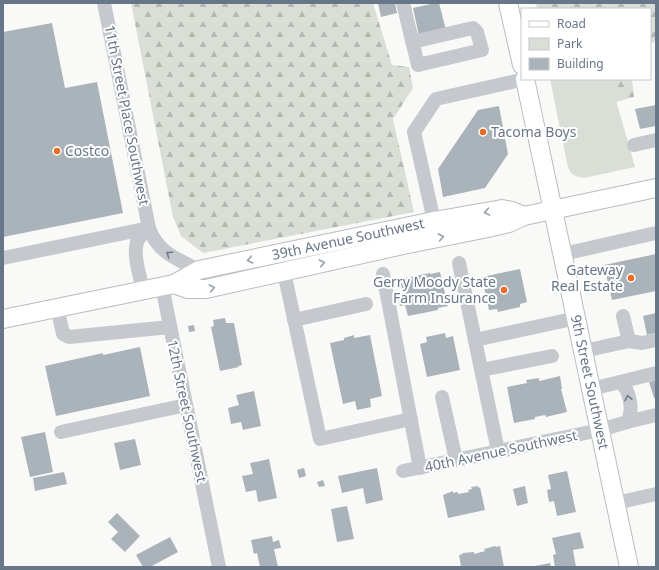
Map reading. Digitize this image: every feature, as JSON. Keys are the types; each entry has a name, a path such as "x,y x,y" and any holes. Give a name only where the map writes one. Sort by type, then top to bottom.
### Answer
{"main road":[{"path":"508,3 521,61"},
{"name":"9th Street Southwest","path":"525,80 629,567"},
{"name":"39th Avenue Southwest","path":"168,285 188,289 206,289 488,228 509,223 524,216 656,188"},
{"name":"39th Avenue Southwest","path":"3,319 168,285 199,270 434,221 502,209 524,216"}],"street":[{"name":"11th Street Place Southwest","path":"104,3 152,238 162,249 176,259 199,270"},
{"path":"403,3 412,42 418,65 482,50 477,32 473,28 412,42"},
{"path":"434,221 414,132 436,99 521,80"},
{"path":"634,145 656,140"},
{"path":"3,258 149,228"},
{"path":"143,290 136,256 137,243 140,237 149,228"},
{"path":"563,254 656,233"},
{"path":"459,262 498,452"},
{"path":"284,272 320,439 411,419"},
{"path":"384,274 420,468"},
{"name":"12th Street Southwest","path":"168,285 170,327 220,567"},
{"path":"294,320 366,304"},
{"path":"57,307 63,334 69,337 170,327"},
{"path":"623,316 629,341"},
{"path":"475,340 577,318"},
{"path":"584,351 629,341 642,343 656,340"},
{"path":"481,370 552,356"},
{"path":"592,388 656,373"},
{"path":"620,382 624,386 630,404 630,415 627,422"},
{"path":"442,397 456,460"},
{"path":"61,432 186,404"},
{"name":"40th Avenue Southwest","path":"403,471 600,430 656,415"},
{"path":"616,503 656,494"}],"green space":[{"path":"131,3 373,3 392,65 409,67 413,88 393,119 414,212 203,253 181,236 173,217"},
{"path":"536,3 656,3 656,42 651,43 651,8 537,8"},
{"path":"550,80 610,80 635,167 584,178 577,177 572,174 567,163"},
{"path":"610,80 632,80 634,97 616,102"}],"building":[{"path":"378,3 395,3 397,13 381,17"},
{"path":"439,3 446,30 419,36 413,8"},
{"name":"Costco","path":"52,23 65,88 97,82 123,213 3,237 3,32"},
{"path":"656,105 656,126 640,129 635,109"},
{"name":"Tacoma Boys","path":"499,106 508,154 485,188 443,197 438,169 478,110"},
{"name":"Gateway Real Estate","path":"656,254 656,291 612,300 604,265"},
{"name":"Gerry Moody State Farm Insurance","path":"520,269 527,302 520,304 520,307 498,312 497,309 489,310 482,277"},
{"path":"440,272 448,306 438,308 438,310 408,316 405,305 400,306 398,297 403,296 400,279"},
{"path":"656,313 656,333 647,335 643,316"},
{"path":"225,318 226,323 234,323 242,365 220,371 211,327 214,326 213,320"},
{"path":"194,325 195,331 189,332 188,326"},
{"path":"445,333 446,338 453,336 460,370 427,377 420,344 427,342 426,337"},
{"path":"354,335 354,338 370,335 382,396 370,399 371,407 357,410 355,401 343,404 330,343 344,340 344,338"},
{"path":"140,347 150,396 56,416 45,366 103,353 103,355"},
{"path":"560,376 561,389 567,412 546,417 545,415 535,417 535,419 514,423 507,387 527,383 526,380 539,378 539,381"},
{"path":"656,380 656,398 654,398 649,382"},
{"path":"254,391 261,426 243,430 241,422 231,424 228,408 239,405 236,395"},
{"path":"45,432 53,472 30,477 21,437"},
{"path":"135,439 141,465 120,470 114,443"},
{"path":"269,459 277,498 258,502 256,490 246,492 242,476 253,474 250,463"},
{"path":"304,468 306,476 299,478 297,470"},
{"path":"377,468 383,500 366,504 363,488 342,493 338,476"},
{"path":"567,471 576,512 557,516 554,501 549,502 547,490 551,489 548,475"},
{"path":"64,472 67,484 35,491 33,478"},
{"path":"323,480 325,486 319,487 317,482"},
{"path":"478,486 478,488 480,487 485,510 448,518 443,495 453,491 453,493 458,492 458,494 469,492 468,490 472,489 471,487"},
{"path":"525,486 528,503 517,506 513,489"},
{"path":"347,506 354,539 337,542 331,509"},
{"path":"117,513 140,536 125,552 111,539 118,532 108,522"},
{"path":"580,532 584,548 573,550 576,567 555,567 553,555 556,554 552,538"},
{"path":"272,536 273,542 279,540 281,548 274,549 278,567 260,567 257,553 254,554 251,540"},
{"path":"170,537 178,552 150,567 143,567 136,555"},
{"path":"495,546 500,546 504,567 461,567 459,555 463,554 462,553 474,552 474,554"},
{"path":"550,563 551,567 535,567 535,566"}],"place":[{"name":"Tacoma Boys","path":"483,132"},
{"name":"Costco","path":"57,151"},
{"name":"Gateway Real Estate","path":"631,278"},
{"name":"Gerry Moody State Farm Insurance","path":"504,290"}]}
